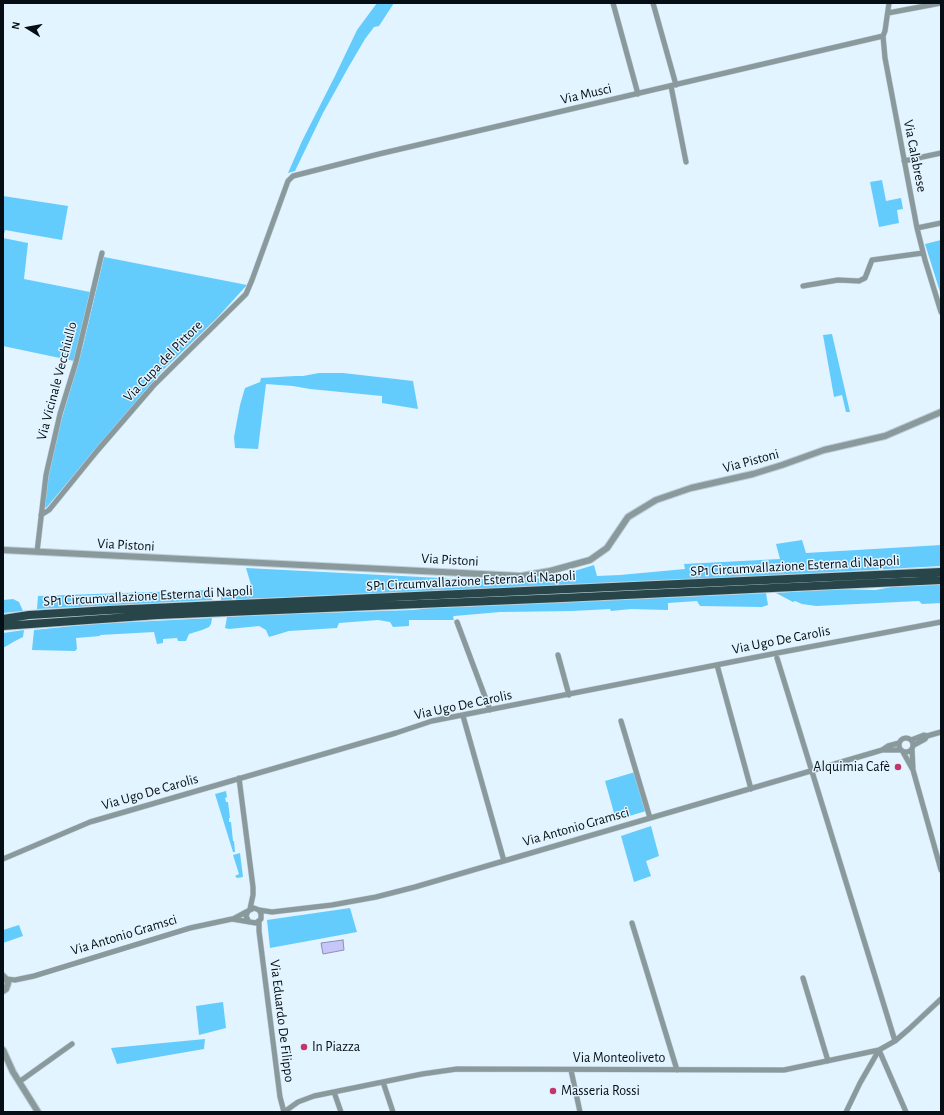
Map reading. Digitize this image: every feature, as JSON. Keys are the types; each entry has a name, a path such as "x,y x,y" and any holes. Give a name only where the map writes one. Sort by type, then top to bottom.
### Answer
{"highway":[{"name":"SP1 Circumvallazione Esterna di Napoli","path":"3,619 29,615 110,610 941,572"},
{"name":"SP1 Circumvallazione Esterna di Napoli","path":"3,626 165,615 941,580"},
{"path":"3,630 18,624"}],"street":[{"path":"612,3 638,94"},
{"path":"653,3 674,86 686,162"},
{"name":"Via Calabrese","path":"889,3 883,36 885,58 917,228 941,312"},
{"path":"888,14 941,3"},
{"name":"Via Musci","path":"293,176 379,154 883,36"},
{"path":"904,161 941,153"},
{"name":"Via Cupa del Pittore","path":"41,516 48,510 154,385 246,294 288,181 293,176"},
{"path":"917,228 941,223"},
{"name":"Via Vicinale Vecchiullo","path":"41,516 46,475 60,414 76,362 102,253"},
{"path":"803,286 838,280 859,282 865,278 872,260 923,253"},
{"name":"Via Pistoni","path":"3,550 521,576 550,571 590,560 607,548 628,517 656,500 691,488 753,474 824,450 885,436 941,412"},
{"path":"37,552 41,516"},
{"path":"457,622 490,710"},
{"name":"Via Ugo De Carolis","path":"3,859 90,822 396,734 432,721 941,622"},
{"path":"558,655 569,695"},
{"path":"777,658 894,1041"},
{"path":"717,665 751,789"},
{"path":"463,716 504,861"},
{"path":"621,721 650,818"},
{"path":"941,732 927,736 925,739 912,745 913,770 941,870"},
{"name":"Via Antonio Gramsci","path":"5,977 15,980 24,979 177,931 232,919 249,910 272,912 332,905 376,897 445,879 882,750 888,746 899,743 904,738 912,745 909,752 882,750"},
{"path":"899,743 913,770"},
{"path":"239,778 252,879 252,898 246,916 256,922 261,914 252,898"},
{"name":"Via Antonio Gramsci","path":"232,919 256,922 272,912"},
{"name":"Via Eduardo De Filippo","path":"256,922 259,931 280,1097 284,1112"},
{"path":"632,923 677,1070"},
{"path":"4,990 8,984 5,977"},
{"path":"803,978 828,1061"},
{"name":"Via Antonio Gramsci","path":"4,990 24,979"},
{"name":"Via Monteoliveto","path":"284,1112 292,1105 306,1098 422,1074 460,1068 572,1070 784,1070 879,1050 910,1029 941,999"},
{"path":"19,1082 72,1044"},
{"path":"3,1050 13,1072 38,1112"},
{"path":"846,1112 860,1083 879,1050"},
{"path":"879,1050 906,1112"},
{"path":"572,1070 580,1112"},
{"path":"383,1082 394,1112"},
{"path":"334,1092 341,1112"}],"shaded area":[{"path":"377,3 394,3 379,26 374,27 365,39 323,113 295,171 288,173 302,141 357,30"},
{"path":"882,180 886,201 901,198 903,209 897,210 899,223 879,227 870,182"},
{"path":"3,196 68,206 62,240 5,230 3,238"},
{"path":"3,238 28,243 24,279 90,292 74,361 3,346"},
{"path":"941,240 941,295 925,244"},
{"path":"104,257 247,285 217,318 162,371 46,508 46,488 55,442 83,346"},
{"path":"832,334 850,412 846,412 842,395 834,397 823,335"},
{"path":"319,373 343,373 413,381 418,409 382,403 382,396 266,384 258,449 235,448 234,437 245,388 260,382 261,378 303,376"},
{"path":"802,540 806,553 941,545 941,566 689,580 221,600 221,590 252,588 246,568 460,579 521,579 544,578 561,575 594,565 597,576 620,575 685,569 684,564 780,559 776,544"},
{"path":"941,584 941,603 922,604 919,601 816,606 802,604 795,601 793,602 776,593 835,589 875,590 892,587"},
{"path":"213,591 212,600 37,609 38,596"},
{"path":"766,593 768,605 762,607 700,606 697,601 668,603 668,610 631,609 611,611 610,609 500,612 454,616 454,620 409,620 409,626 393,627 390,622 378,620 339,623 337,628 289,631 269,637 266,630 259,626 229,629 225,628 227,617 413,610"},
{"path":"13,599 19,602 23,611 3,613 3,600"},
{"path":"212,618 209,627 189,634 186,641 178,641 177,638 163,639 163,643 157,644 154,632 100,635 76,638 77,649 75,651 32,650 34,630 93,624"},
{"path":"24,630 23,637 3,648 3,633"},
{"path":"635,772 646,811 616,820 605,781"},
{"path":"226,791 227,797 225,798 226,802 228,802 229,822 231,822 235,852 233,852 215,794"},
{"path":"651,826 659,856 646,861 651,876 634,882 621,836"},
{"path":"240,853 243,877 237,878 235,876 239,874 233,855"},
{"path":"350,908 357,932 270,948 267,920"},
{"path":"19,925 23,936 3,943 3,930"},
{"path":"343,940 344,950 323,954 321,943"},
{"path":"223,1002 226,1028 199,1035 196,1006"},
{"path":"205,1039 204,1049 117,1064 111,1048"}],"place":[{"name":"Alquimia Cafè","path":"898,767"},
{"name":"In Piazza","path":"304,1047"},
{"name":"Masseria Rossi","path":"553,1091"}]}
